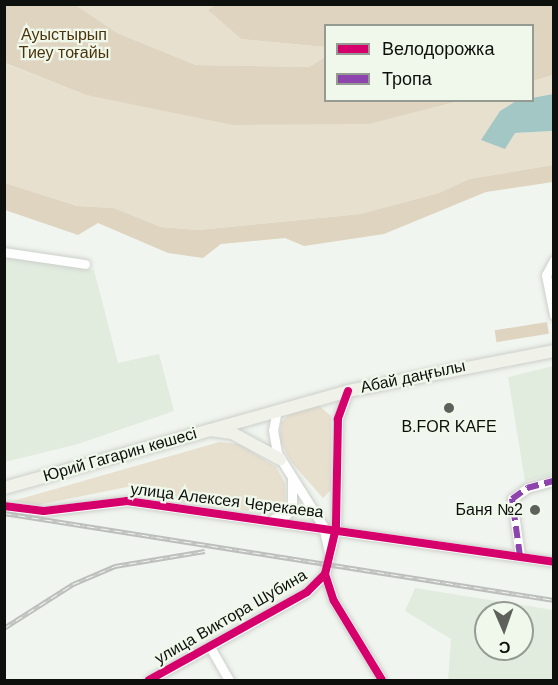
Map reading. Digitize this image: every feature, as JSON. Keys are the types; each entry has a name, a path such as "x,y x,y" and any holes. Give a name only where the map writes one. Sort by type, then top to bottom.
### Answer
{"main road":[{"name":"Абай даңғылы","path":"205,430 348,391 554,351"},
{"path":"205,430 232,433 280,459"},
{"name":"Юрий Гагарин көшесі","path":"4,488 205,430"},
{"name":"Юрий Гагарин көшесі","path":"4,495 205,430"}],"street":[{"path":"4,252 85,264"},
{"path":"554,260 546,275 554,315"},
{"path":"348,391 338,419 336,528 325,574 334,601 382,681"},
{"path":"277,410 273,430 280,459 323,526 329,551"},
{"path":"269,520 287,514 292,506 292,476"},
{"path":"520,556 512,499 526,488 554,481"},
{"name":"улица Алексея Черекаева","path":"4,506 44,511 127,501 323,526 554,562"},
{"name":"улица Виктора Шубина","path":"149,681 307,592 325,574"},
{"path":"210,646 229,681"}],"shaded area":[{"path":"76,5 217,5 209,10 241,39 324,47 324,58 309,67 196,65 117,33"},
{"path":"4,63 86,95 370,124 455,102 514,102 500,111 515,133 553,131 553,165 469,179 439,193 360,214 199,230 161,227 114,208 77,206 5,183"},
{"path":"553,75 553,94 534,98 534,81"},
{"path":"4,257 94,270 118,363 159,354 174,411 78,444 5,462"},
{"path":"553,366 553,475 525,481 508,377"},
{"path":"318,405 331,416 331,490 323,498 291,462 280,441 281,423 288,415"},
{"path":"219,442 239,444 276,467 285,483 286,505 271,514 146,498 137,485 38,505 13,501"},
{"path":"415,588 497,601 474,601 474,661 534,661 534,607 553,610 553,680 448,680 451,639 405,611"}],"green space":[{"path":"217,4 553,5 553,75 534,81 534,24 324,24 324,47 241,39 208,10"},
{"name":"Ауыстырып Тиеу тоғайы","path":"4,5 76,5 117,33 196,65 309,67 324,58 324,102 455,102 370,124 233,125 86,95 5,63"},
{"path":"553,165 553,182 486,192 384,234 304,246 285,238 221,244 203,258 168,253 98,223 78,235 5,210 5,183 77,206 114,208 161,227 199,230 360,214 439,193 469,179"},
{"path":"547,322 549,334 497,342 495,330"}],"water":[{"path":"553,94 553,131 515,133 505,149 481,140 500,111 514,102 534,102 534,98"}],"railway":[{"path":"4,513 554,600"},
{"path":"4,628 73,584 115,566 205,551"}],"marked path":[{"path":"520,556 512,499 527,488 554,481"}],"cycle path":[{"path":"348,391 338,419 336,528 325,574 334,601 382,680"},
{"path":"4,506 44,511 127,501 554,562"},
{"path":"149,680 307,592 325,574"}],"place":[{"name":"B.FOR KAFE","path":"449,408"},
{"name":"Баня №2","path":"535,510"}]}
